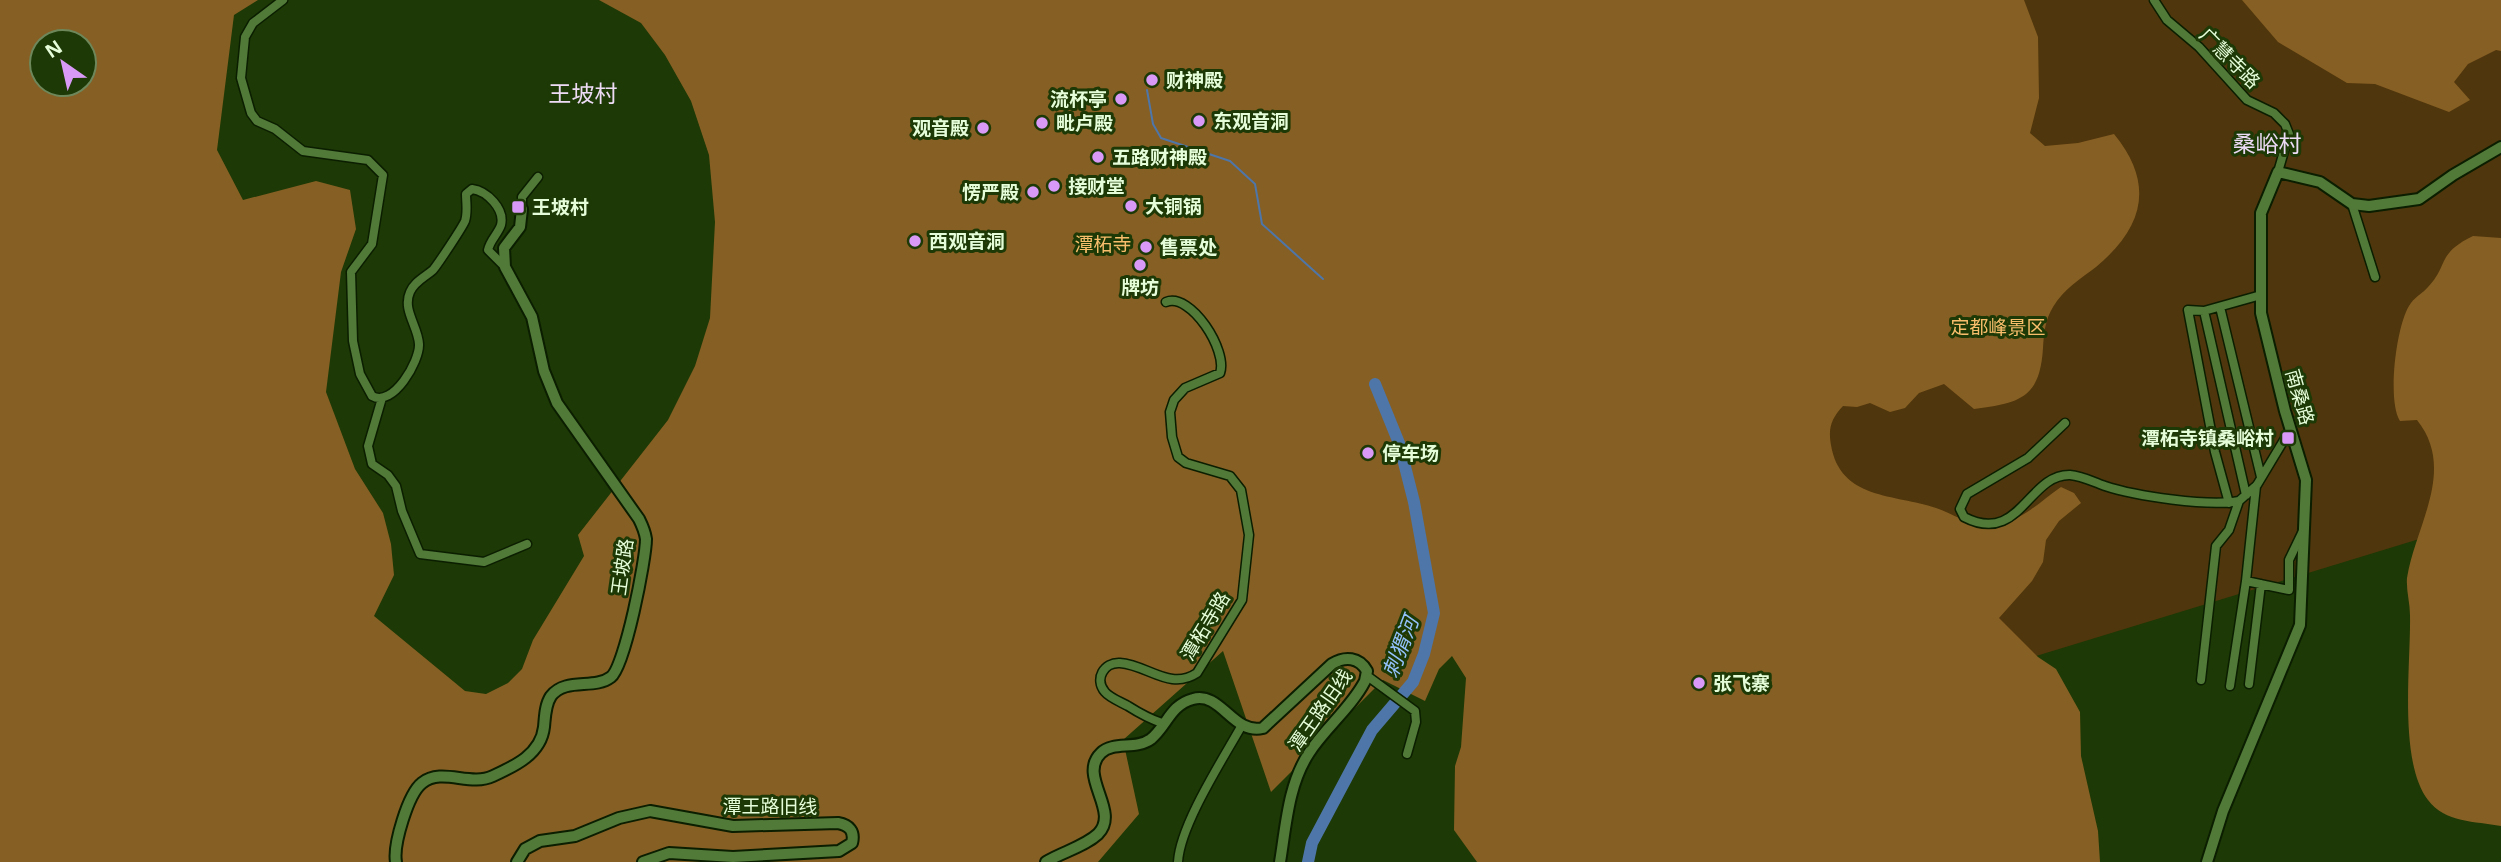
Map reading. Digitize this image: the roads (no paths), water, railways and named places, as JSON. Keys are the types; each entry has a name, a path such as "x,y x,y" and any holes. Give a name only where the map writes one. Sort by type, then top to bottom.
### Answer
{"street":[{"path":"283,0 253,23 246,37 241,71 244,97 257,121 275,129 303,151 321,156 363,158 376,165 383,174 372,244 351,272 350,310 360,374 372,396 382,398 398,390 419,347 408,308 408,295 414,285 435,268 463,225 467,212 466,194 472,189 487,195 500,212 500,225 488,250 505,267"},
{"name":"广慧寺路","path":"2154,0 2167,20 2199,47 2247,100 2274,113 2285,124 2288,134 2278,172"},
{"path":"2278,172 2320,182 2352,204 2369,206 2419,199 2501,148"},
{"name":"南桑路","path":"2207,862 2224,811 2300,625 2306,480 2290,429 2261,313 2261,213 2278,172"},
{"path":"505,267 504,248 520,227 522,197 538,177"},
{"path":"2352,204 2375,277"},
{"name":"王坡路","path":"396,862 397,841 411,798 422,783 443,777 482,781 515,765 538,747 544,732 547,705 555,692 572,685 605,680 614,673 630,627 640,580 646,538 639,519 615,480 557,403 544,371 532,317 505,267"},
{"path":"2229,503 2210,425 2188,310 2204,311 2261,295"},
{"name":"潭柘寺路","path":"1162,723 1106,693 1100,683 1101,672 1108,665 1121,663 1177,680 1188,679 1197,673 1242,600 1249,535 1241,489 1230,476 1186,463 1178,457 1172,437 1170,412 1174,400 1185,388 1220,373 1224,363 1220,349 1183,301 1174,299 1166,302"},
{"path":"2220,307 2259,481 2230,686"},
{"path":"2204,311 2246,495"},
{"path":"382,398 368,446 372,464 388,475 396,486 402,511 421,554 484,562 527,544"},
{"path":"2065,423 2028,458 1968,494 1960,509 1964,517 1976,524 1988,524 2012,517 2048,483 2068,475 2127,492 2229,503 2239,501 2259,481 2290,429"},
{"path":"2201,680 2216,545 2230,530 2239,501"},
{"path":"2246,581 2289,590 2289,561 2304,531"},
{"path":"2249,684 2261,584"},
{"name":"潭王路旧线","path":"1242,725 1252,729 1268,726 1338,661 1357,660 1367,671 1362,687 1321,736 1299,772 1293,790 1280,862"},
{"path":"1370,678 1415,711 1416,722 1407,754"},
{"path":"1046,862 1095,837 1102,829 1105,814 1094,773 1100,753 1110,748 1141,744 1154,735 1180,705 1201,698 1214,703 1242,725 1198,804 1179,848 1178,862"},
{"name":"潭王路旧线","path":"517,862 525,849 540,841 575,836 619,818 650,811 667,811 733,827 838,823 848,826 853,834 849,846 839,852 733,857 668,853 643,862"}],"waterway":[{"path":"1147,90 1153,124 1161,138 1230,161 1255,184 1262,224 1323,279"},
{"name":"刺猬河","path":"1308,862 1312,843 1372,730 1413,682 1424,654 1434,613 1414,502 1399,443 1375,384"}],"place":[{"name":"财神殿","path":"1152,80"},
{"name":"流杯亭","path":"1121,99"},
{"name":"东观音洞","path":"1199,121"},
{"name":"毗卢殿","path":"1042,123"},
{"name":"观音殿","path":"983,128"},
{"name":"五路财神殿","path":"1098,157"},
{"name":"接财堂","path":"1054,186"},
{"name":"愣严殿","path":"1033,192"},
{"name":"大铜锅","path":"1131,206"},
{"name":"王坡村","path":"518,207"},
{"name":"西观音洞","path":"915,241"},
{"name":"售票处","path":"1146,247"},
{"name":"牌坊","path":"1140,265"},
{"name":"潭柘寺镇桑峪村","path":"2288,438"},
{"name":"停车场","path":"1368,453"},
{"name":"张飞寨","path":"1699,683"}],"district":[{"name":"王坡村","path":"583,94"},
{"name":"桑峪村","path":"2267,144"}],"park label":[{"name":"潭柘寺","path":"1103,244"},
{"name":"定都峰景区","path":"1998,327"}]}
